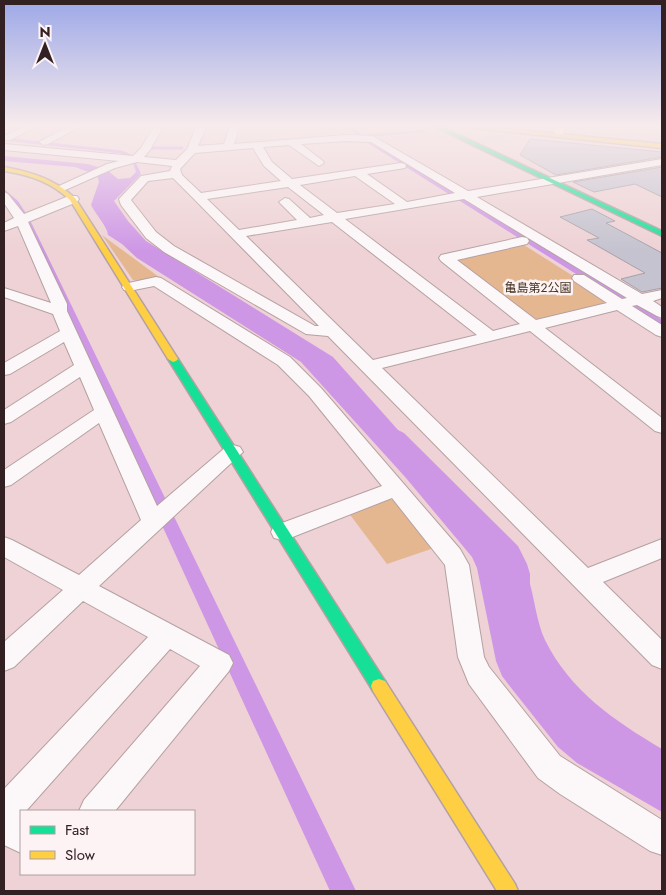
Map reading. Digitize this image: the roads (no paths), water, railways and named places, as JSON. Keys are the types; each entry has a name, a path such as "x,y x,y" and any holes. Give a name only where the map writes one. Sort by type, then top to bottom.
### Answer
{"street":[{"path":"63,188 109,167"},
{"path":"171,167 145,178 125,199 125,202 152,235 169,248 312,331 334,331"},
{"path":"184,167 198,197 662,657"},
{"path":"271,167 335,218 490,336"},
{"path":"198,197 394,167"},
{"path":"401,167 459,197 629,301 662,332"},
{"path":"414,167 522,242 629,301 662,313"},
{"path":"519,167 662,234"},
{"path":"237,234 636,167"},
{"path":"4,169 43,176 63,188 73,199 508,891"},
{"path":"356,172 406,206"},
{"path":"223,182 233,191"},
{"path":"4,196 24,218 58,304 59,311 103,412 160,516"},
{"path":"4,227 73,199"},
{"path":"285,202 307,222"},
{"path":"522,242 446,258 662,427"},
{"path":"129,287 156,281 284,361 315,392 452,555 457,565 471,657 478,675 549,767 571,783 662,839"},
{"path":"4,292 59,311"},
{"path":"370,366 662,294"},
{"path":"4,370 68,333"},
{"path":"4,418 83,367"},
{"path":"4,480 103,412"},
{"path":"4,660 160,516 233,452"},
{"path":"282,532 396,488"},
{"path":"4,546 219,663 96,810"},
{"path":"584,580 658,556"},
{"path":"4,812 167,634"},
{"path":"4,825 20,836"}],"park label":[{"name":"亀島第２公園","path":"538,288"}]}
